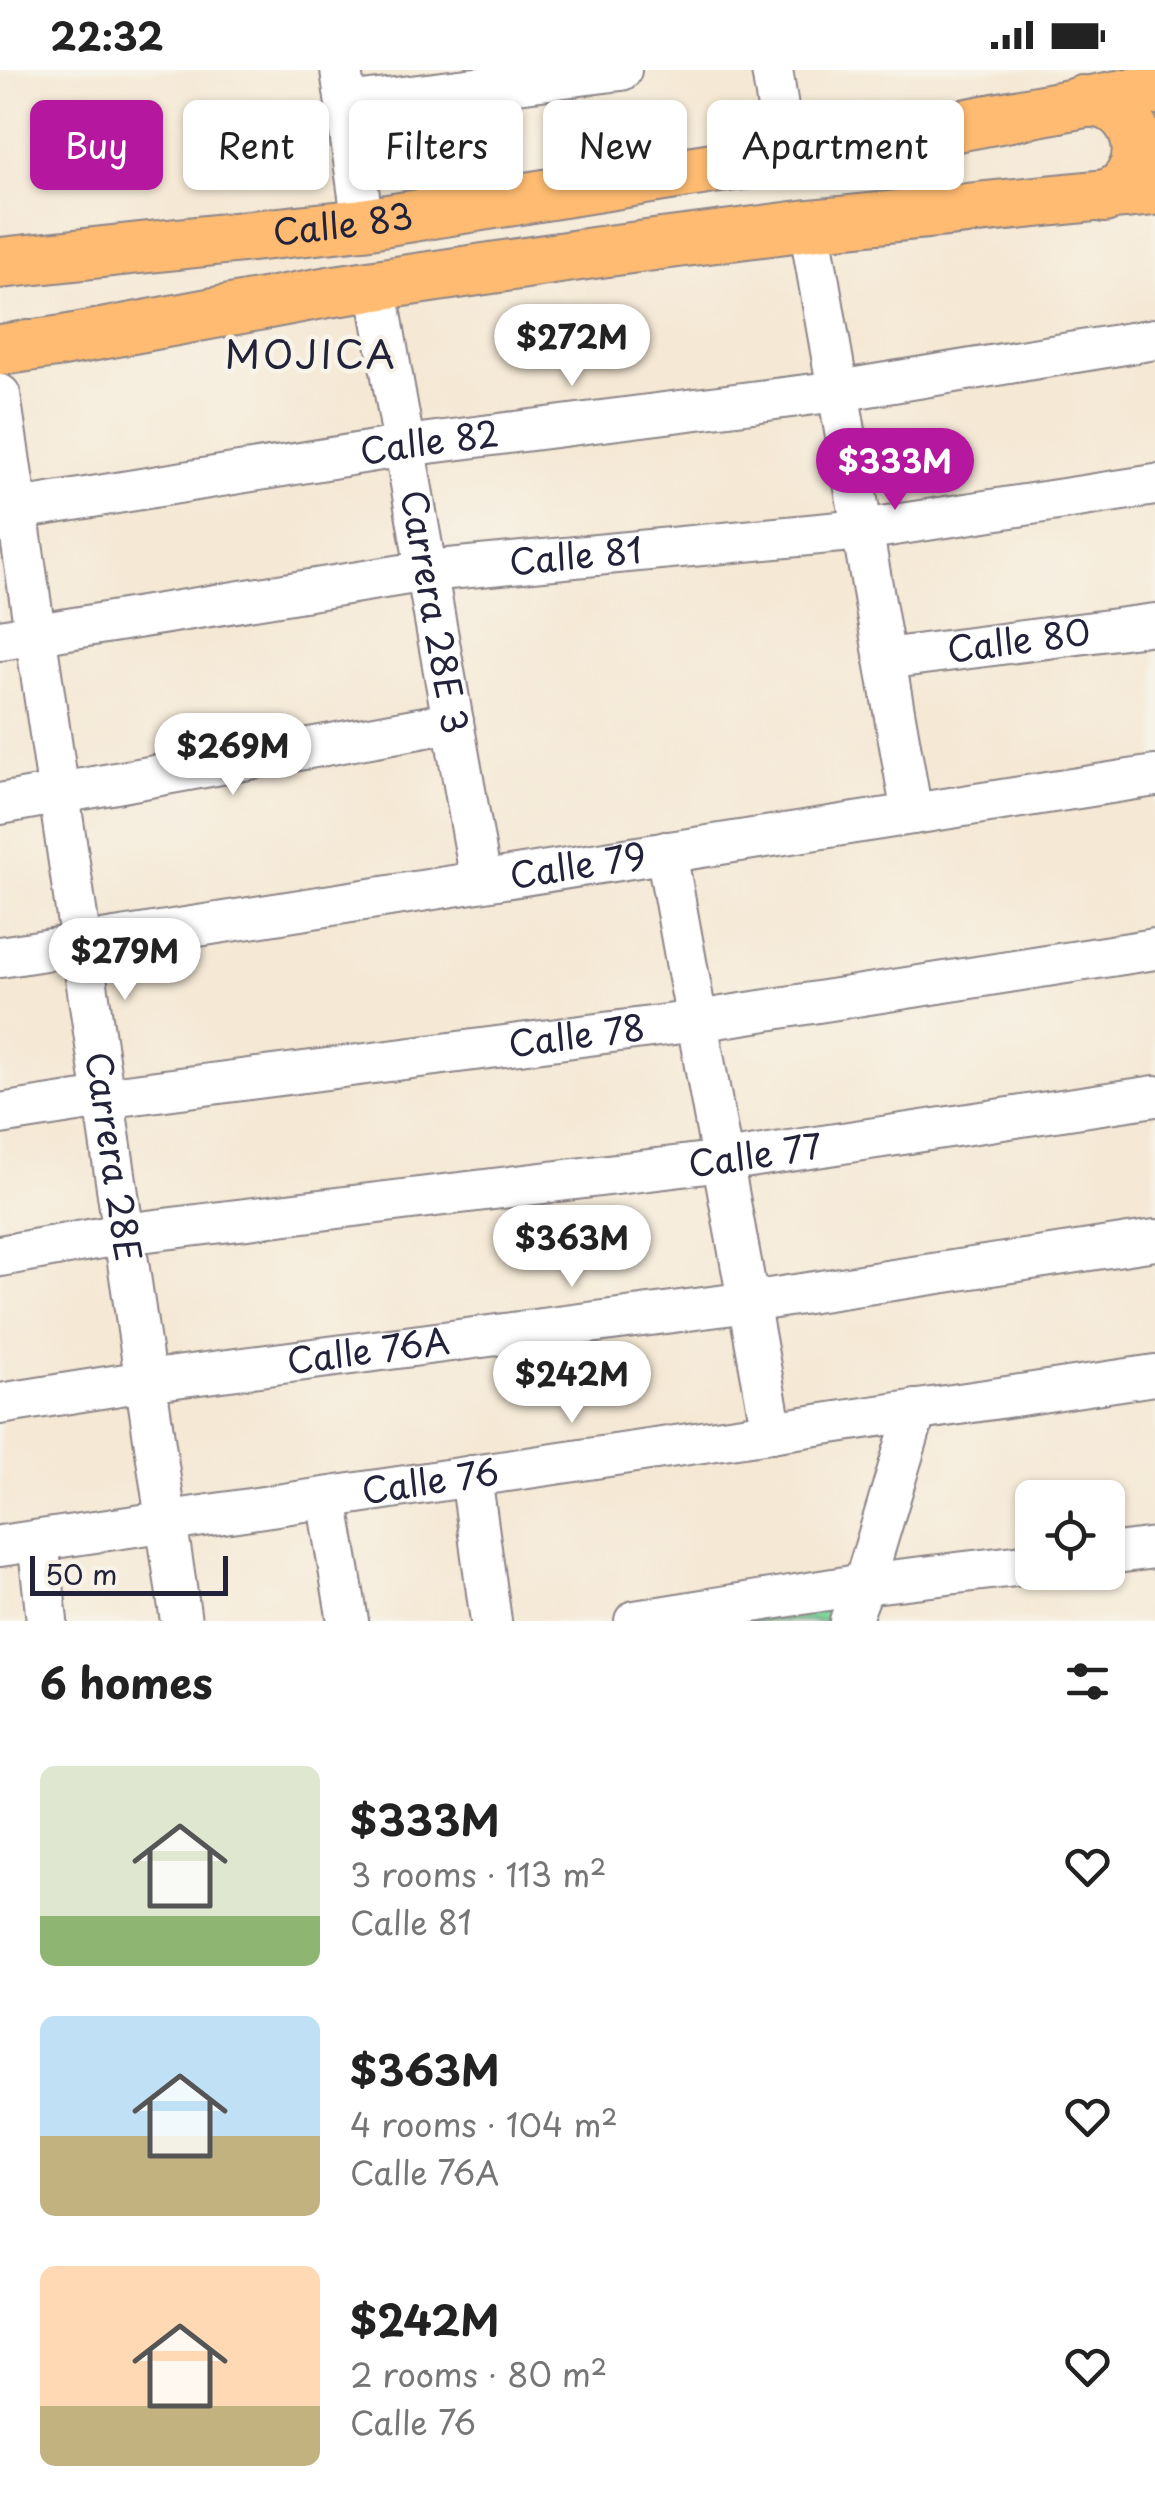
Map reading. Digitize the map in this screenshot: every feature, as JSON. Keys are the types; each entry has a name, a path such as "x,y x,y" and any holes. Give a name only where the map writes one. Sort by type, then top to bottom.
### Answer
{"main road":[{"name":"Calle 83","path":"964,124 1155,90"},
{"path":"1082,102 1104,103 1122,113 1134,129 1139,150 1134,170 1122,187 1104,197"},
{"name":"Calle 83","path":"0,263 363,224 707,169"},
{"name":"Calle 83","path":"0,350 376,285 600,252 809,225 1155,190"}],"street":[{"path":"363,224 343,87 621,70"},
{"path":"772,70 777,100"},
{"path":"809,225 912,814"},
{"name":"Carrera 28E 3","path":"376,285 481,881"},
{"name":"Calle 82","path":"8,511 404,446 838,391 1155,339"},
{"name":"Carrera 28E","path":"0,395 18,637 59,794 181,1621"},
{"name":"Calle 81","path":"18,637 426,571 862,530 1155,485"},
{"name":"Calle 80","path":"885,659 1155,624"},
{"path":"0,804 453,722"},
{"name":"Calle 79","path":"0,956 1155,776"},
{"path":"666,852 772,1432"},
{"name":"Calle 78","path":"0,1114 697,1022 1155,950"},
{"name":"Calle 77","path":"0,1256 124,1234 723,1162 1155,1096"},
{"name":"Calle 76A","path":"0,1404 145,1381 748,1302 1155,1240"},
{"name":"Calle 76","path":"19,1544 1155,1375"},
{"path":"857,1602 916,1410"},
{"path":"472,1476 491,1621"},
{"path":"328,1498 348,1621"},
{"path":"19,1544 48,1621"},
{"path":"1125,1552 1155,1548"},
{"path":"635,1621 857,1602 1015,1568"}],"green space":[{"path":"840,1605 834,1621 739,1621"}],"district":[{"name":"MOJICA","path":"311,356"}]}
